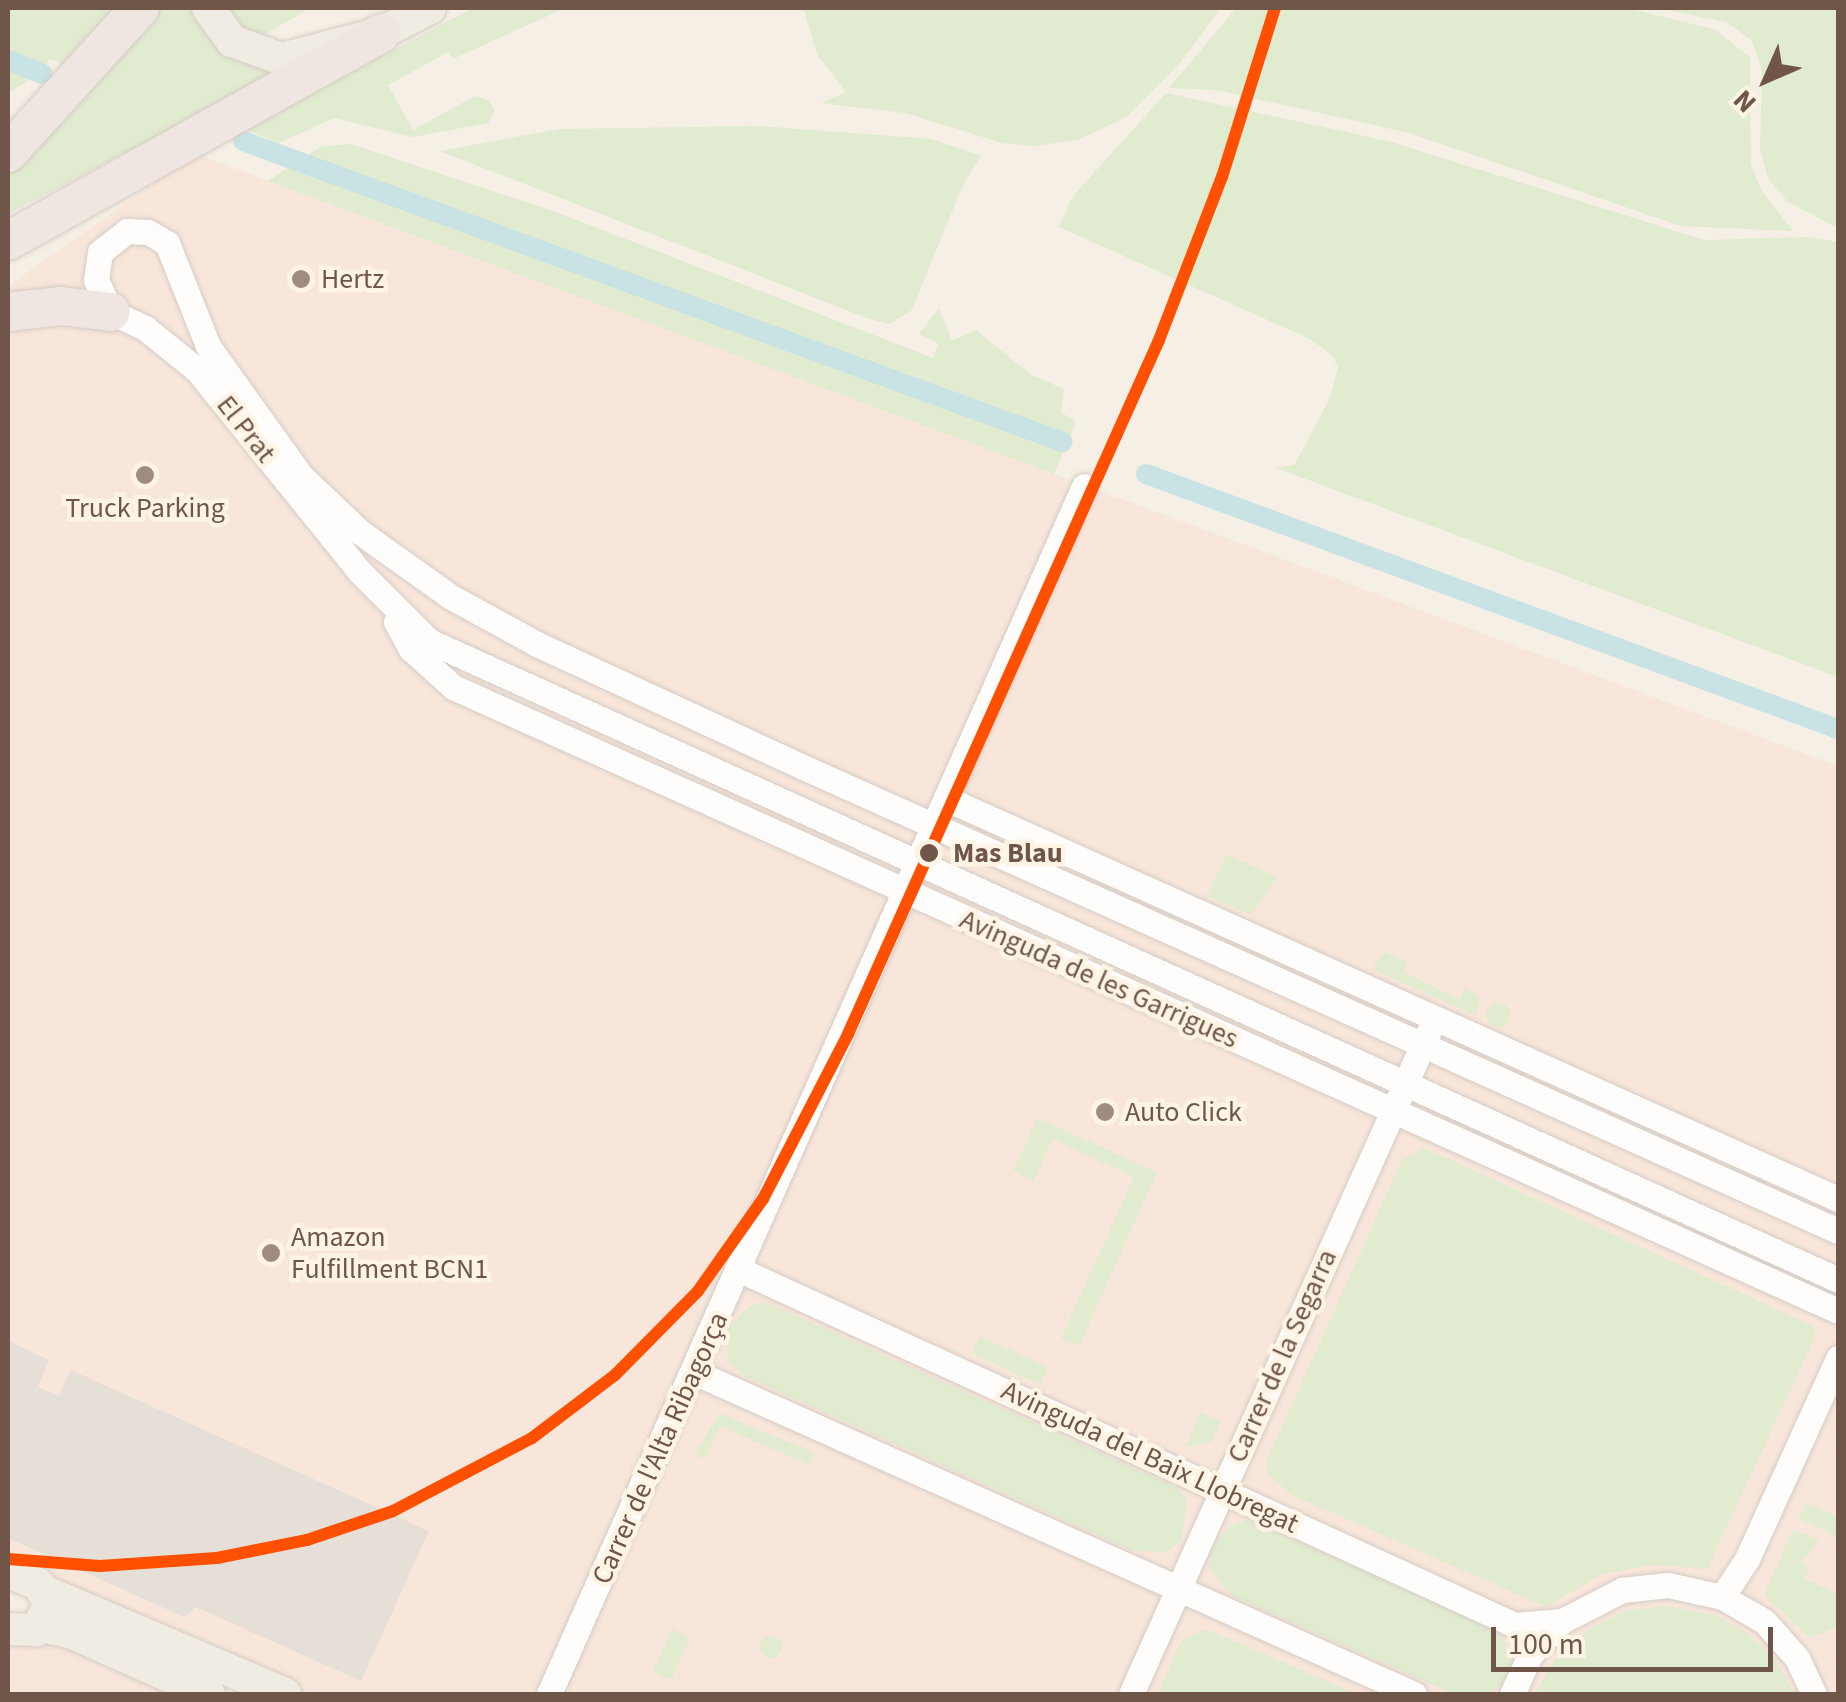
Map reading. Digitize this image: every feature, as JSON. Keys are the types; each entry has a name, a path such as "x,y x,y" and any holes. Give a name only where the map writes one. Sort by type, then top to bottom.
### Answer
{"highway":[{"path":"8,154 140,8"},
{"path":"8,241 382,33"},
{"path":"8,256 65,211"},
{"path":"8,312 61,306 111,312"}],"main road":[{"path":"208,8 232,42 264,57 295,58 382,33 430,8"},
{"path":"17,1632 50,1609 21,1581"},
{"path":"21,1581 286,1694"},
{"path":"17,1632 70,1632 209,1694"}],"street":[{"path":"111,312 96,280 100,252 120,233 155,234 172,251 208,346 278,446 331,506 410,572 564,658 1838,1231"},
{"name":"El Prat","path":"111,312 146,328 196,370 359,571"},
{"name":"Carrer de l'Alta Ribagorça","path":"550,1694 1084,486"},
{"name":"Avinguda de les Garrigues","path":"359,571 391,608 461,660 1838,1280"},
{"name":"Avinguda de les Garrigues","path":"391,608 412,649 453,687 1838,1311"},
{"path":"947,799 1838,1199"},
{"name":"Carrer de la Segarra","path":"1130,1694 1435,1018"},
{"name":"Avinguda del Baix Llobregat","path":"740,1270 1515,1625 1562,1621"},
{"path":"1722,1598 1747,1559 1838,1358"},
{"path":"694,1372 1414,1694"},
{"path":"1512,1694 1530,1655 1562,1621 1622,1590 1668,1585 1722,1598 1764,1621 1797,1658 1814,1694"}],"shaded area":[{"path":"196,154 1838,766 1838,1694 285,1694 67,1588 8,1552 8,286"},
{"path":"8,1341 49,1360 38,1387 59,1396 71,1370 429,1531 361,1681 196,1607 184,1617 8,1538"},
{"path":"42,1626 194,1694 8,1694 8,1629"}],"green space":[{"path":"8,8 114,8 68,66 49,59 45,70 8,93"},
{"path":"158,8 196,8 237,58 277,73 8,214 8,167"},
{"path":"219,8 310,8 255,40"},
{"path":"473,8 565,8 453,59 448,52 388,85 413,130 475,96 490,101 495,112 488,123 413,137 334,118 279,143 244,129"},
{"path":"803,8 1221,8 1181,62 1126,117 1080,139 1035,146 1002,143 905,113 821,103 846,92 818,56"},
{"path":"1236,8 1626,8 1714,29 1750,57 1751,164 1761,190 1793,231 1681,226 1409,133 1217,90 1169,88"},
{"path":"1657,8 1838,8 1838,228 1788,202 1768,179 1760,148 1762,70 1752,41 1727,22"},
{"path":"1166,93 1388,141 1704,240 1809,237 1838,242 1838,677 1276,468 1295,464 1330,398 1338,367 1332,355 1310,339 1059,227 1072,197"},
{"path":"760,126 932,139 981,156 962,187 912,310 889,324 867,318 440,151 559,129"},
{"path":"351,144 556,212 933,358 939,344 919,334 939,308 952,341 976,330 1031,375 1064,389 1061,412 1076,422 1054,474 268,181 320,147"},
{"path":"1226,854 1277,877 1251,915 1207,896"},
{"path":"1385,952 1408,963 1404,972 1459,999 1465,988 1479,996 1476,1016 1372,969"},
{"path":"1498,1003 1510,1015 1498,1027 1486,1015"},
{"path":"1037,1118 1157,1172 1079,1346 1061,1338 1134,1177 1053,1139 1033,1181 1013,1171"},
{"path":"1425,1148 1813,1326 1815,1337 1707,1569 1654,1565 1602,1574 1546,1607 1292,1495 1268,1474 1266,1462 1402,1160"},
{"path":"766,1302 1176,1487 1187,1500 1181,1541 1166,1552 1133,1551 744,1376 728,1362 726,1330 749,1306"},
{"path":"980,1336 1048,1368 1040,1385 972,1353"},
{"path":"1200,1412 1221,1421 1211,1442 1186,1447"},
{"path":"719,1413 815,1453 809,1465 720,1426 705,1459 695,1455"},
{"path":"1806,1502 1838,1517 1838,1537 1798,1518"},
{"path":"1248,1519 1498,1631 1514,1660 1510,1678 1490,1694 1454,1694 1232,1596 1209,1568 1211,1548 1230,1526"},
{"path":"1793,1530 1819,1540 1802,1563 1809,1567 1804,1579 1838,1593 1838,1626 1810,1638 1764,1595"},
{"path":"1667,1606 1716,1615 1744,1631 1774,1657 1795,1694 1535,1694 1552,1663 1587,1630 1627,1610"},
{"path":"672,1629 690,1637 671,1680 653,1672"},
{"path":"1206,1629 1357,1694 1158,1694 1181,1641"},
{"path":"771,1636 779,1639 779,1655 771,1658 763,1655 760,1647 763,1639"}],"waterway":[{"path":"8,60 42,74"},
{"path":"243,141 1063,442"},
{"path":"1146,474 1838,729"}],"transit line":[{"path":"8,1559 100,1566 217,1558 307,1540 393,1511 532,1438 615,1375 698,1291 763,1199 848,1034 1159,340 1222,177 1275,8"}],"place":[{"name":"Hertz","path":"301,279"},
{"name":"Truck Parking","path":"145,475"},
{"name":"Mas Blau","path":"929,853"},
{"name":"Auto Click","path":"1105,1112"},
{"name":"Amazon Fulfillment BCN1","path":"271,1253"}]}
